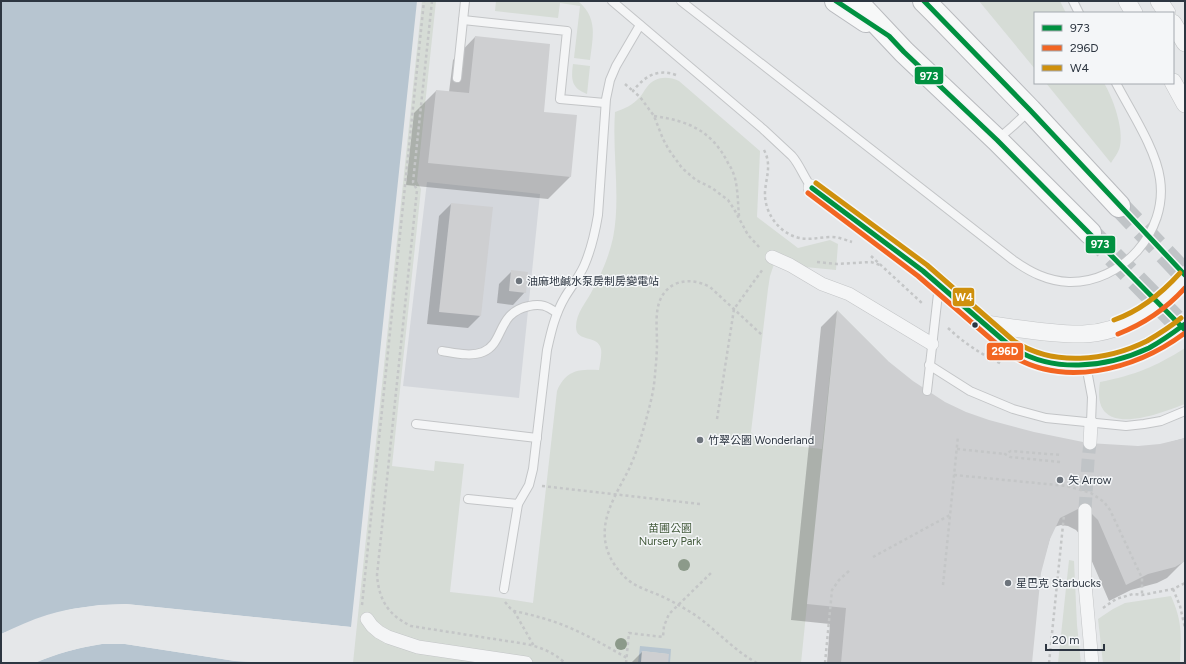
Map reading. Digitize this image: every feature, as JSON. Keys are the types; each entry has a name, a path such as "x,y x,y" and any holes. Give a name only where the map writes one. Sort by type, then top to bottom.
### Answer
{"highway":[{"path":"836,1 889,36"},
{"path":"856,1 904,52 997,140 1090,233"},
{"path":"924,1 1030,110 1119,206"}],"street":[{"path":"1127,1 1133,12"},
{"path":"1159,1 1166,12"},
{"path":"1174,25 1185,43"},
{"path":"1174,84 1185,104"},
{"path":"812,188 841,211 904,255 1003,341 1022,353 1047,363 1086,365 1115,360 1137,353 1158,343 1185,324"},
{"path":"772,257 790,265 822,284 849,294 932,344"},
{"path":"985,324 1069,334 1095,333 1126,324 1143,315 1173,292 1185,278"},
{"path":"1090,443 1091,423"},
{"path":"1085,510 1085,584 1092,663"},
{"path":"367,619 372,626 388,637 418,647 526,663"}],"lane":[{"path":"457,78 464,1"},
{"path":"612,1 763,129 792,156 812,188"},
{"path":"681,1 1025,269 1039,276 1054,280 1069,282 1084,280 1100,277 1114,270 1138,252 1147,239 1156,218 1161,196 1157,165 1152,151 1117,84"},
{"path":"1072,1 1078,12"},
{"path":"462,20 567,31 560,99 605,103"},
{"path":"504,589 518,504 532,477 547,350 551,331 557,313 565,297 584,266 595,233 598,215 605,103 610,80 616,66 640,25"},
{"path":"997,140 1030,110"},
{"path":"927,391 939,284"},
{"path":"442,351 476,354 488,350 493,345 508,317 521,307 536,304 544,305 557,313"},
{"path":"929,365 970,391 1013,409 1046,418 1126,426 1168,419 1185,411"},
{"path":"1086,365 1092,397 1091,423"},
{"path":"416,424 537,438"},
{"path":"468,499 518,504"}],"path":[{"path":"367,619 362,603 424,1"},
{"path":"432,1 413,182 417,190 377,585 380,596 389,610 402,621 411,626 533,646 550,652 565,663"},
{"path":"625,84 632,91"},
{"path":"640,97 654,116 663,139 682,168 696,180 721,194 728,200 748,235 762,250 772,257 734,309 717,419"},
{"path":"654,116 676,120 687,124 707,135 715,142 722,151 733,172 736,182 739,218"},
{"path":"816,262 837,264 871,262 880,265"},
{"path":"757,663 737,650 704,622 678,604 642,589 629,581 618,570 610,556 605,541 604,525 608,510 615,494 630,467 641,438 650,407 658,345 656,313 663,294 680,282 700,282 710,286 762,335"},
{"path":"943,585 958,436"},
{"path":"957,449 1005,454 1011,451 1061,455"},
{"path":"1005,454 1010,458 1060,462"},
{"path":"954,475 1067,486 1091,493 1104,502 1110,510 1142,578 1142,595"},
{"path":"529,485 700,504"},
{"path":"873,557 950,515"},
{"path":"1049,663 1064,515"},
{"path":"825,663 832,590 839,580 850,570"},
{"path":"626,663 629,633 663,637 664,626 669,614 712,572"},
{"path":"1088,624 1102,609 1116,599 1133,594 1142,595 1173,589 1185,583"},
{"path":"504,589 504,599 506,604 513,610 537,651"},
{"path":"1173,589 1180,606 1185,628"},
{"path":"513,610 567,626 627,658"},
{"path":"1185,658 1185,663"}],"shaded area":[{"path":"1,1 417,1 351,627 126,604 86,607 57,612 35,619 1,634"},
{"path":"427,182 540,194 519,398 403,386"},
{"path":"102,644 125,644 235,661 271,663 35,663 68,651"},
{"path":"640,646 671,649 670,663 668,663 668,654 642,651 641,663 638,663"}],"green space":[{"name":"苗圃公園 Nursery Park","path":"422,1 436,1 417,181 421,189 392,466 434,471 435,461 464,464 450,592 533,603 557,391 564,379 574,372 599,370 601,349 599,344 596,341 579,335 577,332 576,322 605,264 613,238 616,207 615,112 634,102 641,96 650,83 662,78 670,78 679,81 760,151 757,217 798,248 830,240 838,244 836,270 774,264 768,289 751,432 760,442 822,449 837,310 888,361 828,576 810,575 801,663 353,663"},
{"path":"496,1 578,1 589,14 593,28 590,60 574,58 580,6 560,3 558,18 495,11"},
{"path":"979,1 1060,1 1066,12 1034,12 1034,68"},
{"path":"573,64 590,66 587,94 578,89 573,82"},
{"path":"1047,84 1104,84 1117,114 1121,139 1118,153 1111,163"},
{"path":"1185,348 1185,404 1158,414 1128,419 1115,418 1105,412 1100,400 1100,382 1144,370"},
{"path":"1069,560 1074,561 1077,625 1081,663 1058,663"},
{"path":"1171,596 1178,614 1181,637 1180,663 1103,663 1098,619 1125,603"}],"pier":[{"path":"126,604 351,627 351,629 126,606 99,607 73,611 47,618 1,636 1,634 46,616 72,609 99,605"},
{"path":"102,642 125,642 235,659 272,661 273,663 235,661 125,644 102,644 58,654 33,663 35,660 57,652"}],"building":[{"path":"475,36 550,44 544,112 577,115 571,177 428,163 436,90 469,93"},
{"path":"451,203 493,207 481,316 439,312"},
{"name":"油麻地鹹水泵房制房變電站","path":"511,270 528,272 526,293 509,291"},
{"path":"837,310 888,361 913,381 945,402 966,412 1034,432 1088,443 1138,446 1160,444 1185,438 1185,561 1175,567 1148,574 1126,585 1098,520 1085,510 1078,509 1060,518 1050,539 1041,573 1032,663 841,663 846,608 807,604"},
{"path":"642,651 669,654 668,663 641,663"}],"tunnel":[{"path":"1119,206 1185,275"},
{"path":"1090,233 1185,330"},
{"path":"1085,510 1090,443"}],"transit line":[{"name":"973","path":"836,1 889,36 997,140 1185,330"},
{"name":"973","path":"924,1 1030,110 1185,275"},
{"name":"W4","path":"816,183 927,265 1014,341 1029,349 1046,355 1063,358 1098,357 1131,348 1147,341 1181,318"},
{"name":"973","path":"812,188 923,271 1010,346 1026,355 1043,361 1061,364 1097,364 1132,355 1149,348 1185,324"},
{"name":"296D","path":"808,193 918,276 1006,352 1027,364 1050,370 1074,372 1097,371 1144,357 1185,333"},
{"name":"W4","path":"1114,320 1133,312 1150,301 1180,273"},
{"name":"296D","path":"1118,334 1146,321 1170,303 1185,288"}],"place":[{"name":"油麻地鹹水泵房制房變電站","path":"519,281"},
{"name":"竹翠公園 Wonderland","path":"700,440"},
{"name":"矢 Arrow","path":"1060,480"},
{"name":"星巴克 Starbucks","path":"1008,583"}]}
